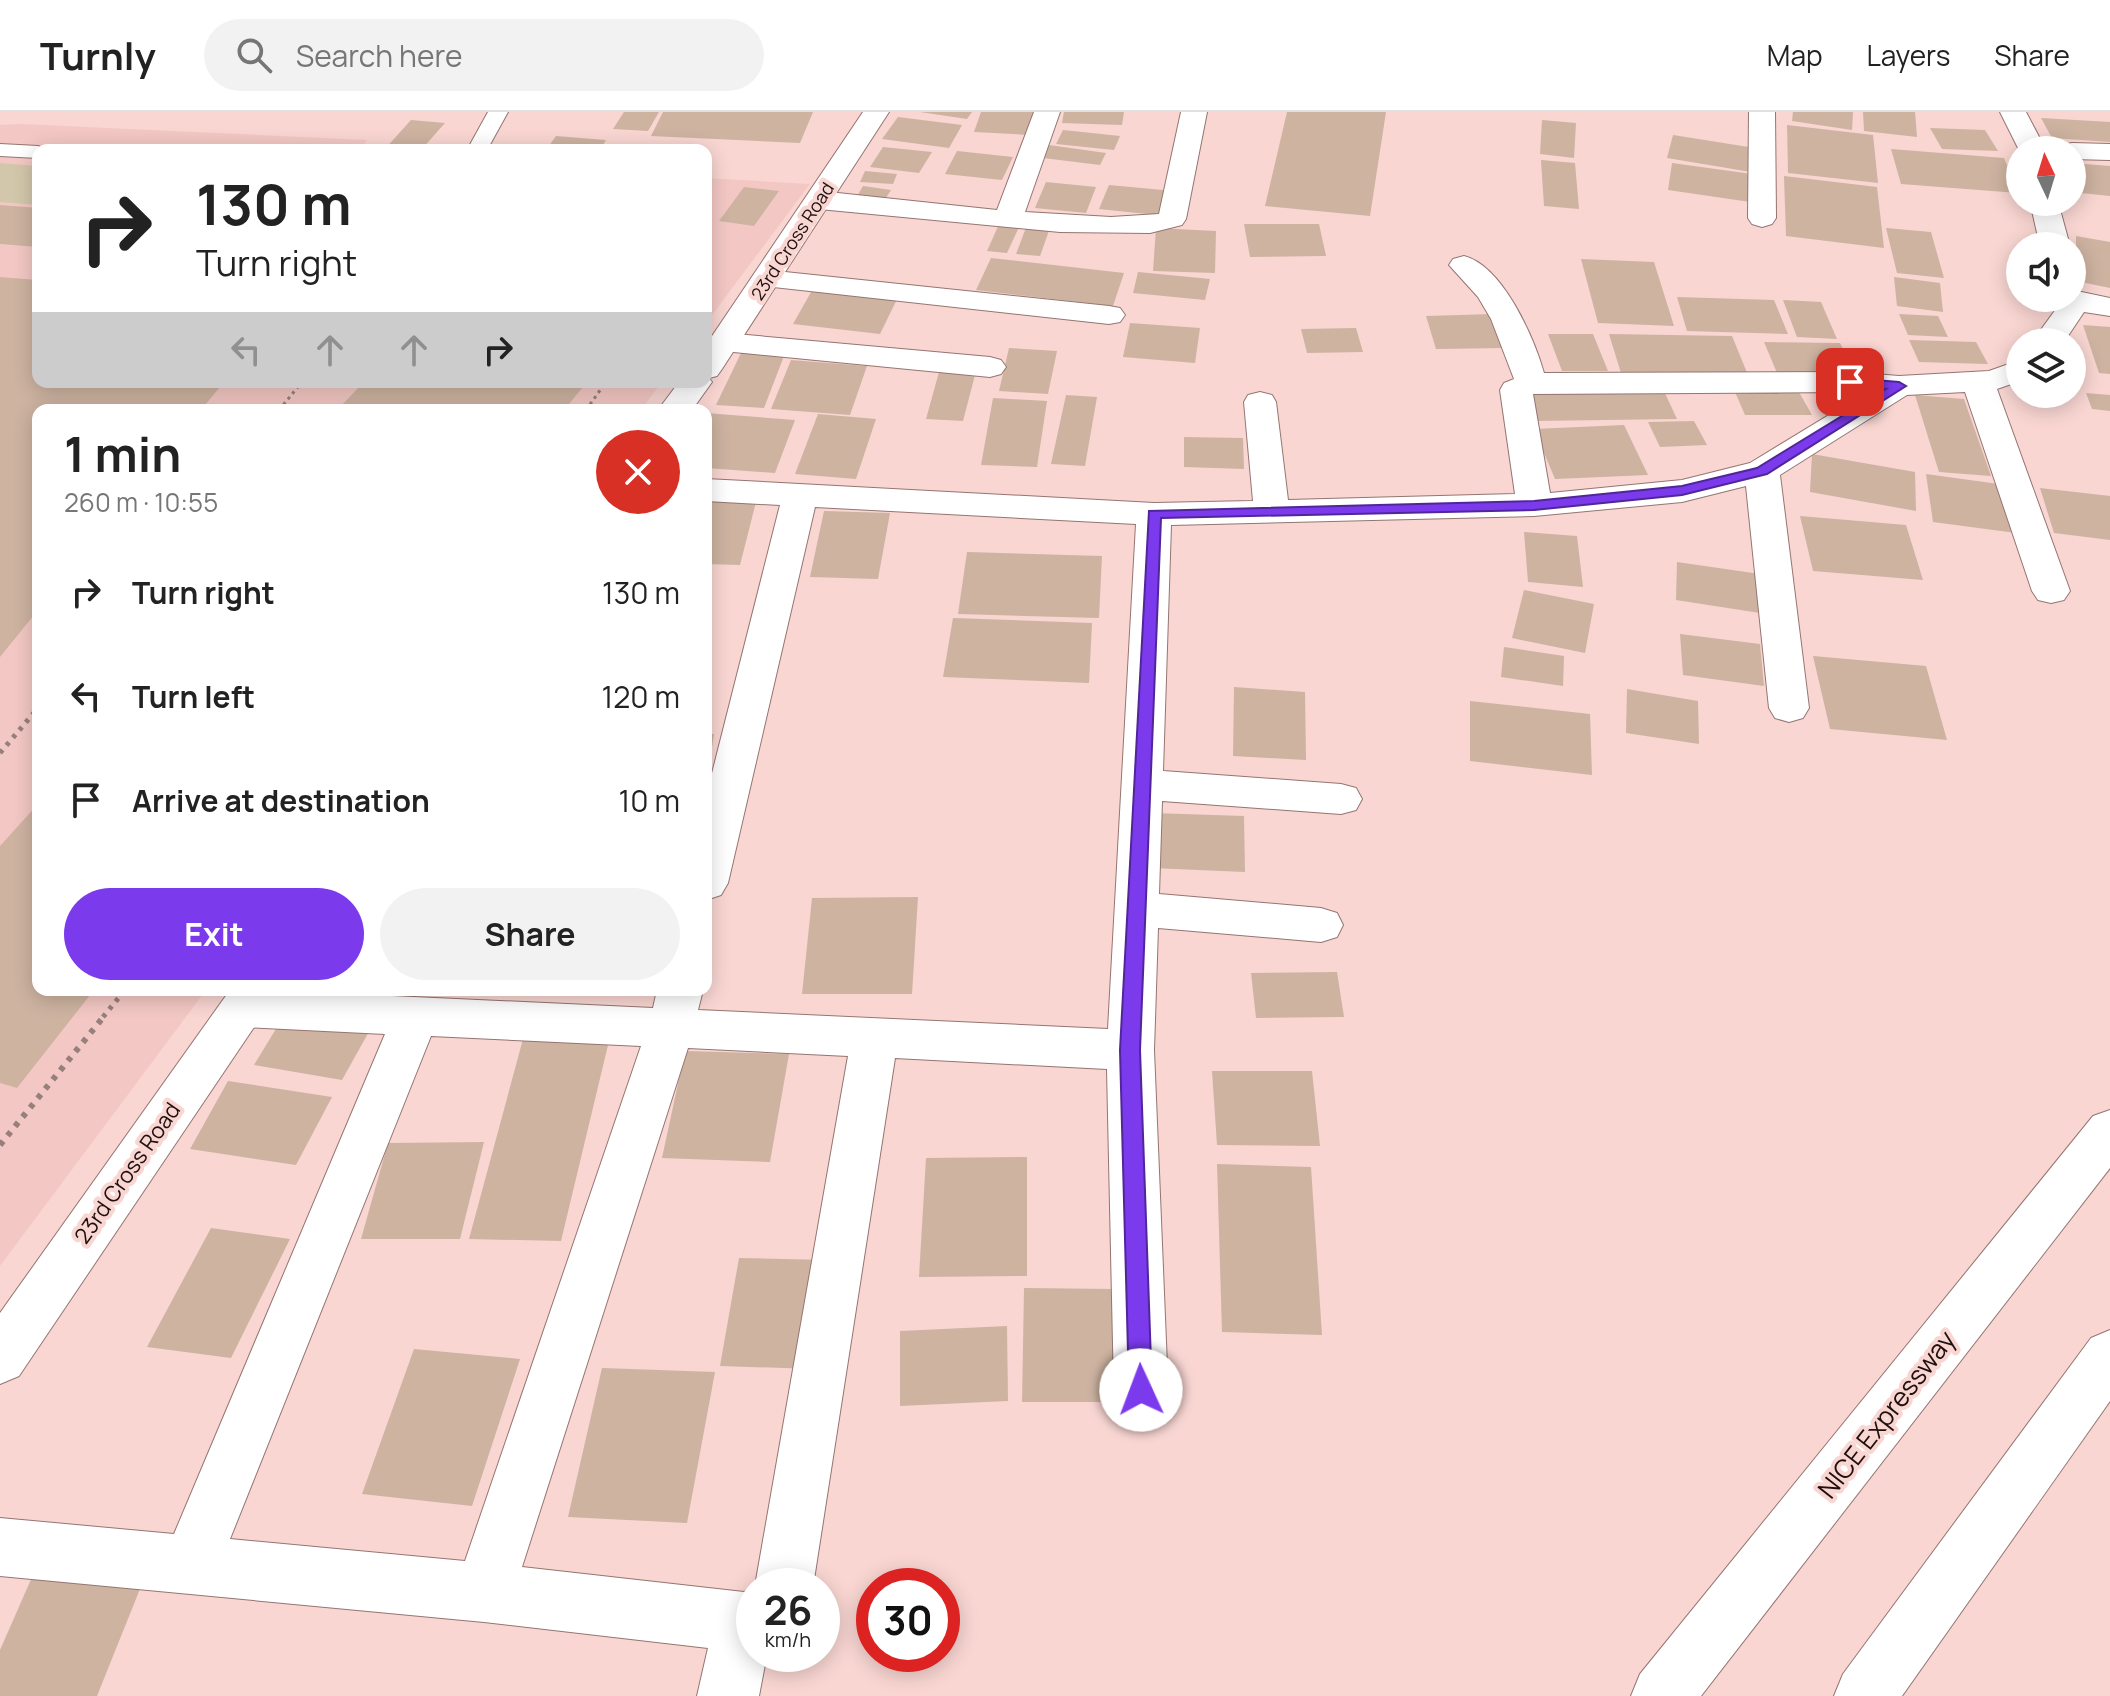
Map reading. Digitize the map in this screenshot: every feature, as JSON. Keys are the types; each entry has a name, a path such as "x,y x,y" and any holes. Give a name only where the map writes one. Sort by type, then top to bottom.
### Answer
{"main road":[{"name":"23rd Cross Road","path":"715,356 876,112"},
{"path":"1009,218 1047,112"},
{"path":"819,200 1129,226 1167,222 1172,219 1194,112"},
{"path":"1762,112 1762,218"},
{"path":"2013,112 2025,136"},
{"path":"2086,151 2110,152"},
{"path":"1464,265 1506,315 1520,343 1531,383"},
{"path":"766,279 1109,315"},
{"path":"2086,303 2110,307"},
{"path":"715,356 990,367"},
{"path":"1534,505 1516,390 1531,383 1850,382 1899,386 1993,380 2006,375"},
{"path":"1978,381 2051,591"},
{"path":"712,490 1154,514 1534,505 1682,491 1762,471 1899,386"},
{"path":"1260,402 1272,511"},
{"path":"1762,471 1789,708"},
{"path":"712,858 800,494"},
{"path":"1141,1390 1130,1050 1154,514"},
{"path":"1141,784 1341,799"},
{"path":"1135,909 1321,925"},
{"name":"23rd Cross Road","path":"0,1358 250,999"},
{"path":"250,999 416,1015 676,1009 875,1038 1130,1050"},
{"path":"484,1592 676,1009"},
{"path":"190,1565 416,1015"},
{"path":"769,1568 875,1038"},
{"name":"NICE Expressway","path":"1662,1696 2110,1131"},
{"path":"1865,1696 2110,1356"},
{"path":"0,1547 484,1592 736,1607"},
{"path":"728,1696 737,1672"}],"lane":[{"path":"480,144 498,112"},
{"path":"0,150 32,152"}],"path":[{"path":"284,404 297,388"},
{"path":"0,753 32,715"},
{"path":"0,1145 120,996"}],"shaded area":[{"path":"0,125 367,140 364,144 32,144 32,388 658,388 646,404 32,404 32,996 202,996 0,1266"},
{"path":"0,163 32,166 32,205 0,202"},
{"path":"712,178 810,184 712,315"}],"building":[{"path":"624,112 659,112 648,131 613,129"},
{"path":"663,112 813,112 800,143 651,136"},
{"path":"920,112 972,112 967,119"},
{"path":"981,112 1037,112 1030,135 974,132"},
{"path":"1064,112 1124,112 1122,125 1062,123"},
{"path":"1287,112 1386,112 1370,216 1265,206"},
{"path":"1793,112 1853,112 1852,130 1792,121"},
{"path":"1863,112 1915,112 1917,137 1864,131"},
{"path":"898,117 962,125 949,148 882,139"},
{"path":"2041,118 2110,122 2110,142 2086,140 2086,136 2051,136"},
{"path":"411,120 445,123 426,144 389,144"},
{"path":"1542,120 1576,123 1574,158 1540,154"},
{"path":"1787,125 1873,135 1878,183 1788,173"},
{"path":"1930,128 1985,130 1998,151 1942,149"},
{"path":"1063,130 1120,136 1114,150 1056,144"},
{"path":"1673,135 1755,148 1751,172 1667,158"},
{"path":"556,136 606,140 604,144 550,144"},
{"path":"1049,145 1106,153 1100,165 1043,158"},
{"path":"883,147 932,152 919,173 870,167"},
{"path":"1891,149 2004,158 2006,163 2006,192 1901,184"},
{"path":"957,151 1013,157 1002,180 945,174"},
{"path":"1541,160 1575,163 1579,209 1544,206"},
{"path":"1672,163 1759,175 1757,203 1668,190"},
{"path":"2086,164 2110,166 2110,196 2086,193"},
{"path":"865,171 897,174 893,184 860,182"},
{"path":"1784,176 1877,187 1884,248 1786,236"},
{"path":"1046,182 1096,187 1086,213 1035,208"},
{"path":"1109,185 1174,191 1166,216 1099,209"},
{"path":"863,186 891,190 884,201 856,198"},
{"path":"744,187 779,191 754,226 719,221"},
{"path":"0,205 32,208 32,247 0,244"},
{"path":"1000,222 1020,225 1007,253 987,251"},
{"path":"1244,224 1319,224 1326,256 1250,257"},
{"path":"1027,225 1050,228 1040,256 1016,254"},
{"path":"1156,228 1216,231 1215,273 1153,271"},
{"path":"1886,228 1931,232 1944,278 1897,273"},
{"path":"2086,238 2110,242 2110,288 2086,283"},
{"path":"991,258 1124,273 1113,306 976,290"},
{"path":"1581,259 1654,262 1674,326 1598,323"},
{"path":"1138,272 1210,279 1205,300 1133,293"},
{"path":"0,277 32,280 32,388 219,388 206,404 32,404 32,617 0,657"},
{"path":"1894,277 1940,283 1943,312 1897,306"},
{"path":"815,285 899,295 880,334 793,324"},
{"path":"1677,297 1774,300 1788,334 1687,331"},
{"path":"1783,300 1821,302 1837,339 1797,337"},
{"path":"1493,314 1505,348 1436,349 1426,316"},
{"path":"1899,314 1938,316 1948,337 1908,335"},
{"path":"1130,323 1200,328 1195,363 1123,357"},
{"path":"2083,325 2110,327 2110,374 2099,373"},
{"path":"1356,328 1363,352 1307,353 1301,329"},
{"path":"1548,334 1593,334 1608,371 1562,371"},
{"path":"1609,334 1732,336 1748,375 1621,373"},
{"path":"1909,340 1976,342 1988,364 1919,362"},
{"path":"1764,342 1840,343 1856,375 1777,373"},
{"path":"1009,348 1057,351 1048,394 999,391"},
{"path":"741,353 784,356 764,408 716,405"},
{"path":"791,360 867,366 850,415 771,409"},
{"path":"939,372 975,375 963,421 926,419"},
{"path":"358,388 582,388 569,404 343,404"},
{"path":"1664,391 1677,419 1536,421 1526,393"},
{"path":"1735,392 1799,392 1812,415 1745,415"},
{"path":"2086,393 2110,395 2110,411 2092,409"},
{"path":"1066,395 1097,397 1085,466 1051,464"},
{"path":"1915,395 1964,399 1991,476 1939,472"},
{"path":"993,398 1047,401 1037,467 981,465"},
{"path":"712,413 795,420 775,473 712,468"},
{"path":"818,414 876,419 856,479 795,474"},
{"path":"1694,421 1707,445 1660,447 1648,422"},
{"path":"1624,425 1648,475 1555,479 1534,429"},
{"path":"1184,437 1243,438 1244,469 1184,467"},
{"path":"1812,454 1915,472 1916,511 1810,492"},
{"path":"1926,474 2006,485 2016,533 1933,522"},
{"path":"2040,488 2110,496 2110,540 2054,533"},
{"path":"712,501 756,502 740,565 712,564"},
{"path":"824,511 890,513 878,579 810,577"},
{"path":"1800,516 1906,525 1923,580 1813,571"},
{"path":"1524,532 1577,536 1583,587 1528,582"},
{"path":"967,552 1102,556 1099,618 958,614"},
{"path":"1677,562 1760,574 1760,613 1676,600"},
{"path":"1524,590 1594,604 1585,653 1512,638"},
{"path":"953,618 1092,623 1089,683 943,677"},
{"path":"1680,634 1760,644 1764,686 1683,675"},
{"path":"1504,647 1564,656 1563,686 1501,677"},
{"path":"1813,656 1926,666 1947,740 1830,729"},
{"path":"1234,687 1305,692 1306,760 1233,756"},
{"path":"1627,689 1698,701 1699,744 1626,733"},
{"path":"1470,701 1590,714 1592,775 1470,761"},
{"path":"32,811 32,996 89,996 17,1088 0,1083 0,846"},
{"path":"1152,813 1244,816 1245,872 1151,868"},
{"path":"918,897 912,994 802,994 812,898"},
{"path":"1337,972 1344,1017 1256,1018 1251,973"},
{"path":"285,1014 371,1028 342,1080 254,1065"},
{"path":"523,1039 609,1041 561,1241 469,1239"},
{"path":"685,1051 789,1054 770,1162 662,1158"},
{"path":"1212,1071 1312,1071 1320,1146 1217,1145"},
{"path":"228,1081 332,1097 296,1165 190,1149"},
{"path":"484,1142 460,1239 361,1239 388,1143"},
{"path":"1027,1157 1027,1276 919,1277 926,1158"},
{"path":"1217,1164 1311,1167 1322,1335 1222,1332"},
{"path":"211,1228 290,1239 231,1358 147,1347"},
{"path":"739,1258 828,1260 814,1369 720,1366"},
{"path":"1024,1288 1113,1289 1115,1402 1022,1402"},
{"path":"1007,1326 1008,1401 900,1406 900,1331"},
{"path":"414,1349 520,1359 472,1506 362,1494"},
{"path":"602,1368 715,1372 687,1523 568,1517"},
{"path":"36,1568 146,1574 97,1696 0,1696 0,1650"}],"route":[{"path":"1141,1390 1130,1050 1154,514 1534,505 1682,491 1762,471 1899,386 1850,382"}]}
